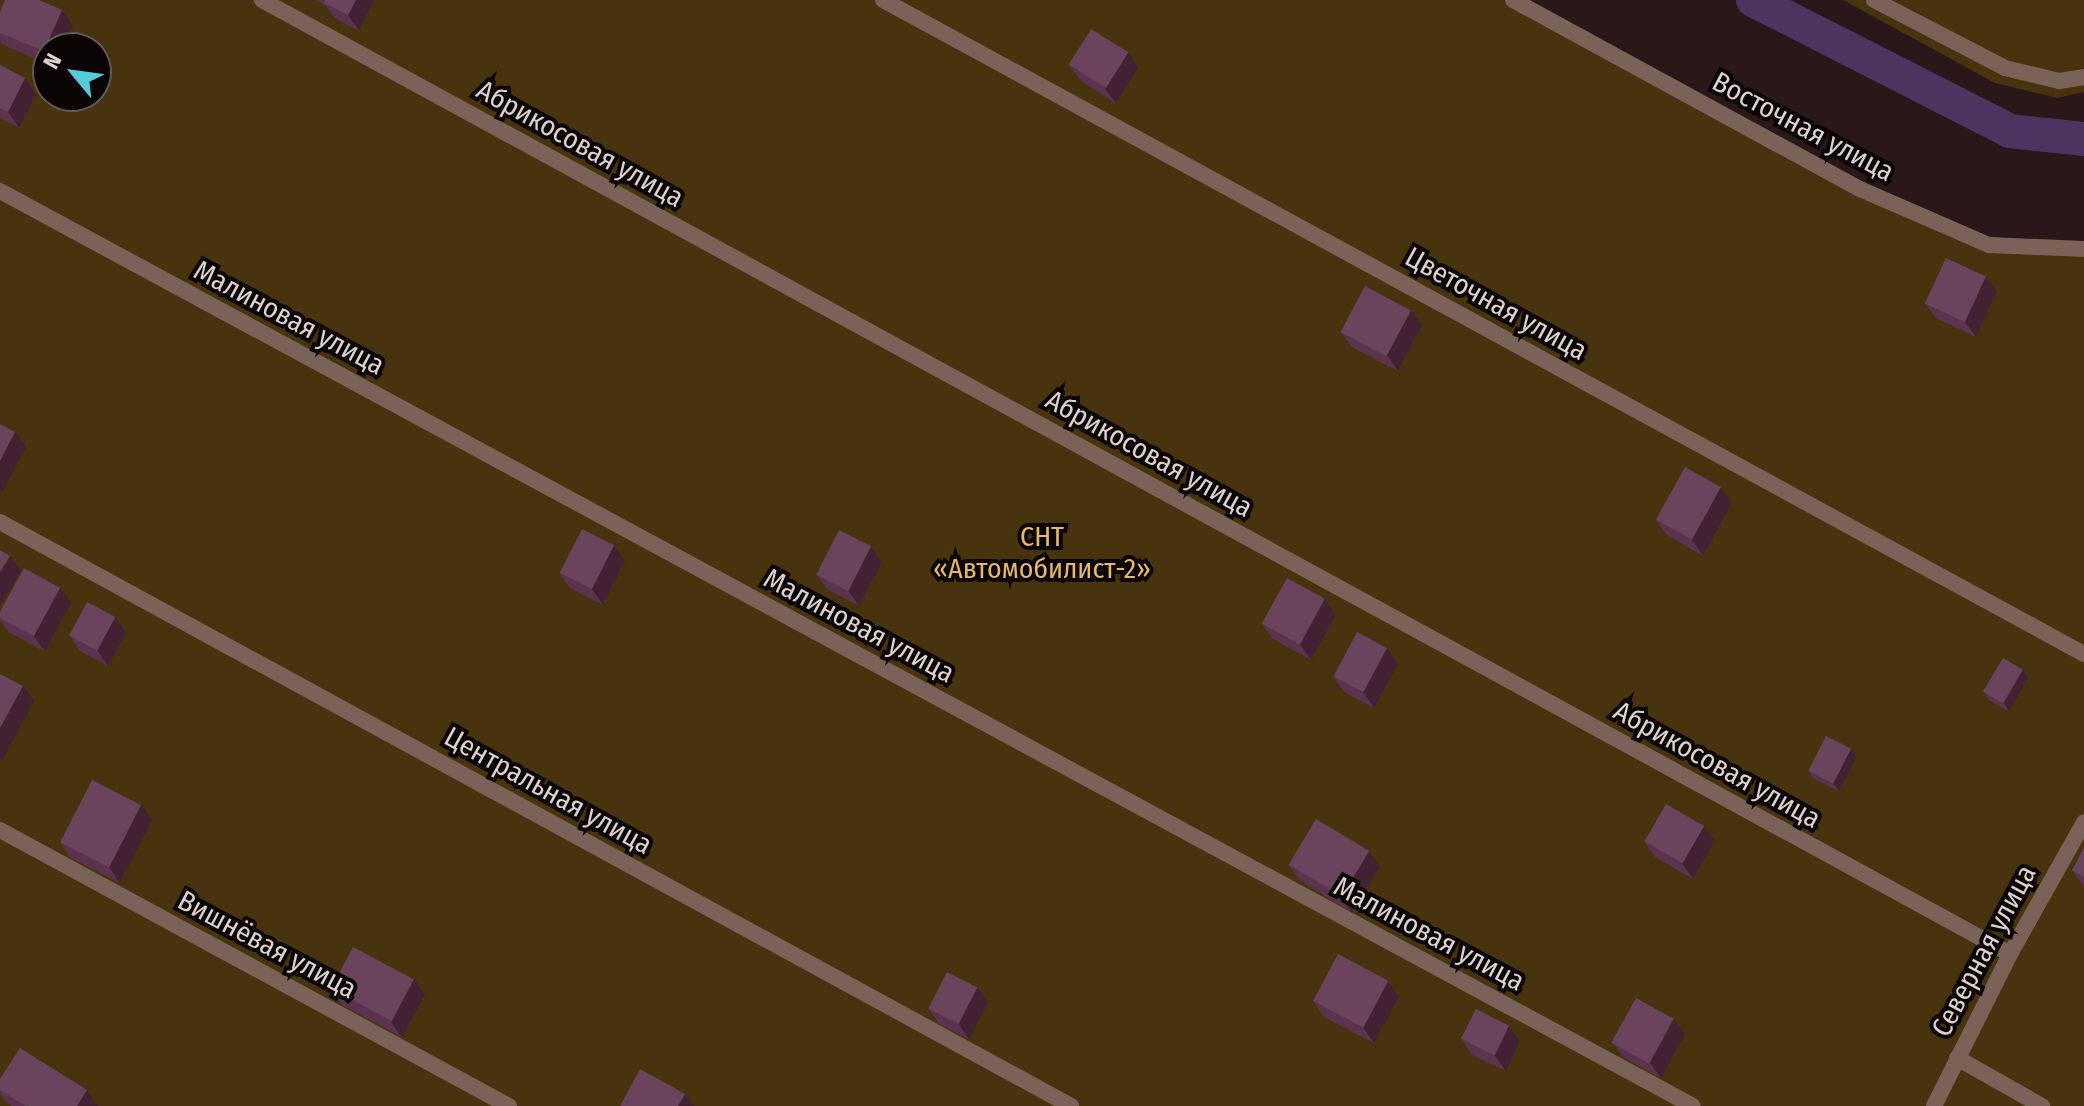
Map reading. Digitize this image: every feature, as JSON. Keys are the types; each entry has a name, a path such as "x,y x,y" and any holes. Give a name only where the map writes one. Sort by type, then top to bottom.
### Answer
{"street":[{"name":"Абрикосовая улица","path":"262,0 2010,954"},
{"name":"Цветочная улица","path":"883,0 2084,654"},
{"name":"Восточная улица","path":"1513,0 1874,195 1989,245 2084,249"},
{"path":"1874,0 2005,68 2059,81 2084,77"},
{"name":"Малиновая улица","path":"0,191 1693,1106"},
{"name":"Центральная улица","path":"0,522 1071,1106"},
{"name":"Северная улица","path":"1934,1106 2010,954 2084,822"},
{"name":"Вишнёвая улица","path":"0,830 509,1106"},
{"path":"1957,1058 2042,1106"}],"green space":[{"name":"СНТ «Автомобилист-2»","path":"0,0 1513,0 1860,189 1989,245 2084,249 2084,1106 0,1106"},
{"path":"1843,0 2084,0 2084,92 2057,98 1995,83"}],"building":[{"path":"5,0 39,0 62,10 52,32 32,32 32,46 0,33 0,12"},
{"path":"325,0 356,0 348,15 324,3"},
{"path":"1091,29 1128,52 1106,88 1069,65"},
{"path":"0,65 25,78 8,112 0,108"},
{"path":"1946,258 1986,277 1965,322 1925,303"},
{"path":"1365,286 1411,310 1387,356 1341,332"},
{"path":"0,424 15,432 0,461"},
{"path":"1685,467 1721,487 1692,539 1656,519"},
{"path":"582,529 614,545 592,589 560,573"},
{"path":"839,530 871,546 848,591 816,575"},
{"path":"0,550 10,556 0,572"},
{"path":"24,568 60,588 34,636 0,618 0,612"},
{"path":"1287,578 1325,599 1299,644 1262,623"},
{"path":"87,602 115,617 97,651 69,636"},
{"path":"1357,632 1387,648 1364,692 1334,676"},
{"path":"2003,658 2023,670 2003,703 1983,691"},
{"path":"0,674 23,686 0,728"},
{"path":"1826,736 1851,749 1833,783 1808,771"},
{"path":"92,780 141,805 109,867 60,842"},
{"path":"1666,804 1704,826 1683,863 1644,841"},
{"path":"1316,819 1369,851 1342,896 1289,864"},
{"path":"2084,848 2084,877 2072,870"},
{"path":"353,947 414,979 392,1021 331,988"},
{"path":"1338,954 1388,981 1363,1028 1313,1001"},
{"path":"947,972 977,987 959,1024 928,1009"},
{"path":"1636,998 1674,1019 1649,1063 1611,1043"},
{"path":"1476,1009 1509,1026 1494,1055 1461,1038"},
{"path":"20,1048 87,1090 77,1106 26,1106 0,1090 0,1079"},
{"path":"640,1069 685,1094 678,1106 620,1106"}],"waterway":[{"path":"1753,0 2010,131 2084,139"}]}
